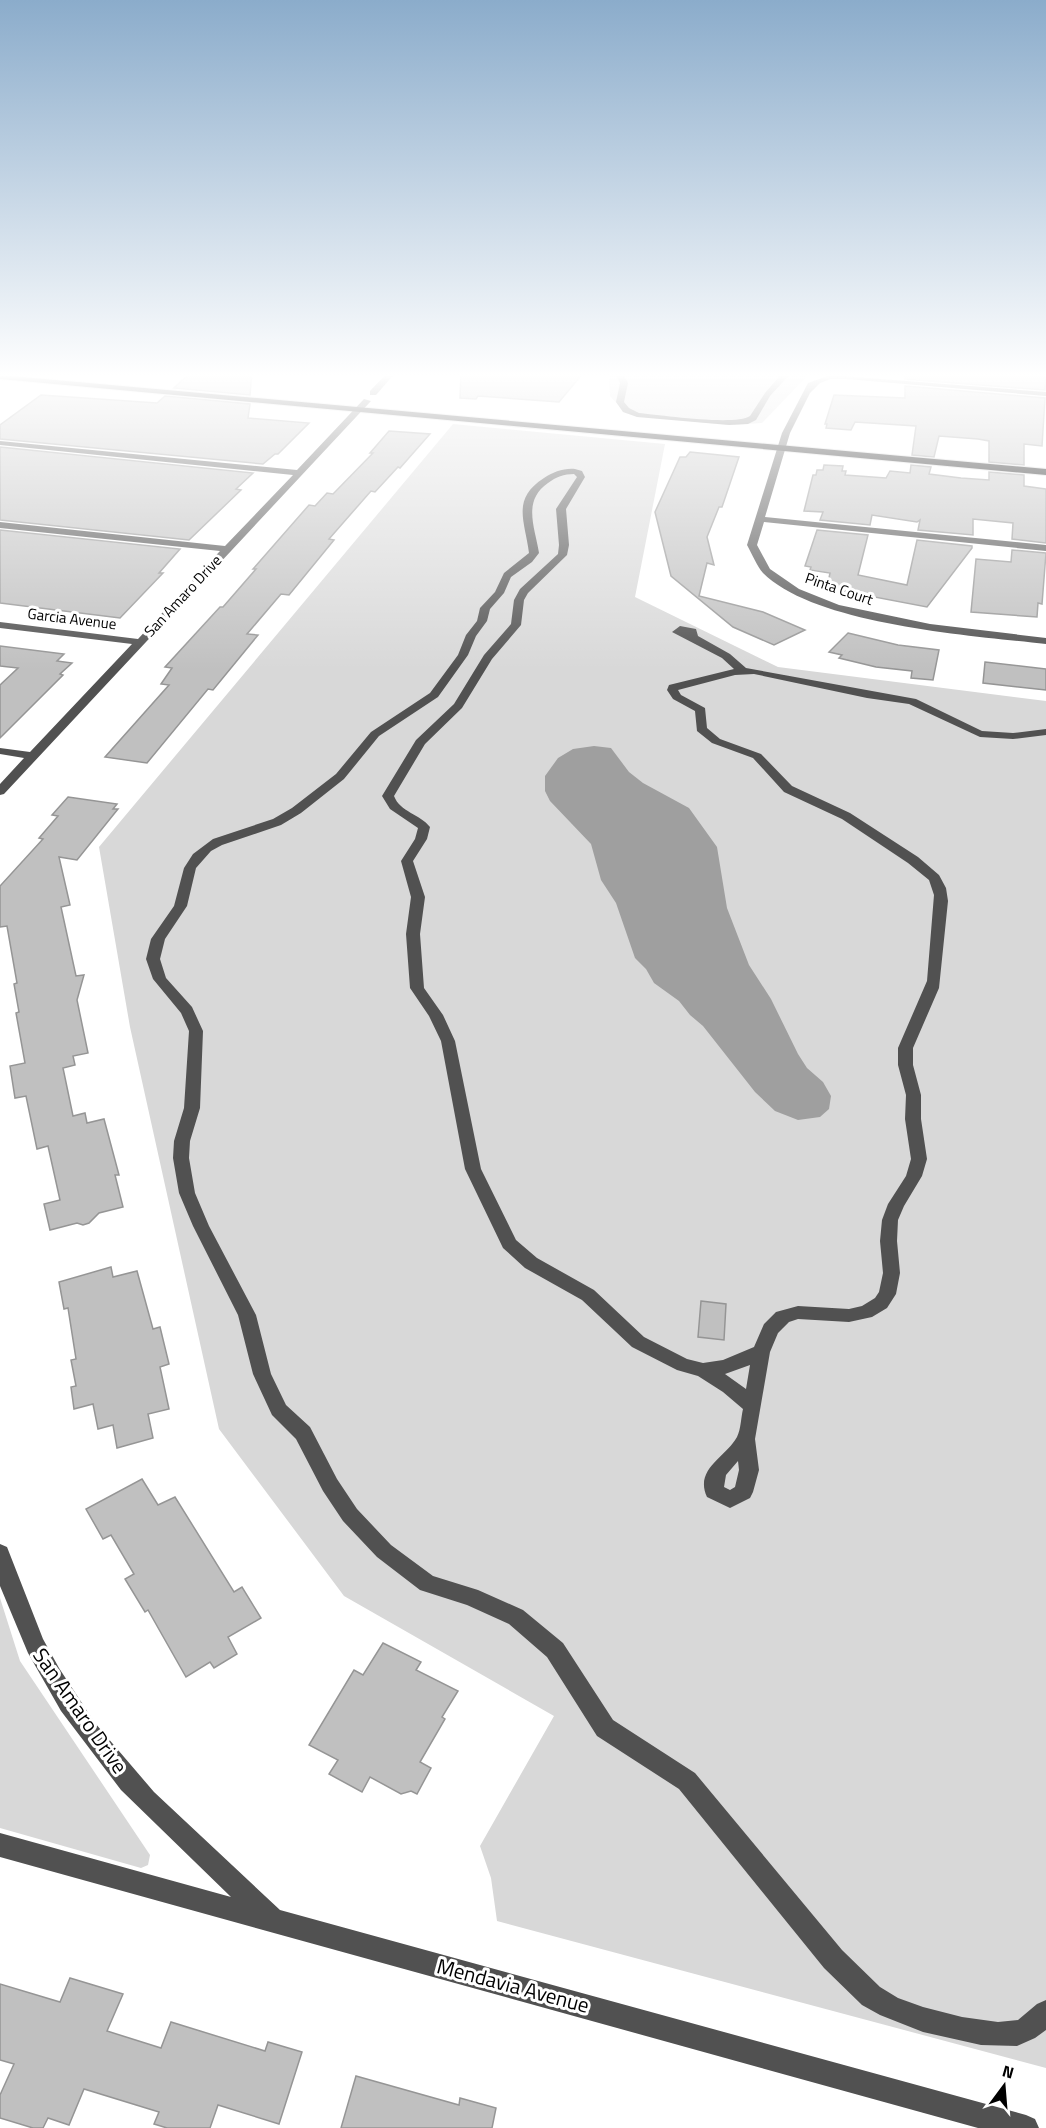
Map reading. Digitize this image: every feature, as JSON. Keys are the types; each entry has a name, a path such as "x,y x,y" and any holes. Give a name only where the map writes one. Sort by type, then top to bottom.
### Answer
{"street":[{"path":"281,471 298,473"},
{"path":"565,471 545,480 530,493 526,518 534,553 529,560 507,575 499,593 485,608 482,621 471,635 463,655 434,695 375,734 366,742 348,768 297,810 276,822 227,837 206,851 190,868 179,909 155,945 153,957 158,978 189,1010 196,1031 194,1093 182,1141 181,1158 187,1193 201,1226 247,1316 262,1374 272,1398 279,1410 303,1433 311,1445 330,1485 350,1515 384,1551 427,1583 482,1601 516,1617 555,1650 605,1728 619,1739 668,1766 687,1781 832,1959 855,1983 877,2000 900,2011 929,2020 987,2033 1011,2034 1029,2029 1046,2013"},
{"path":"568,471 579,473 581,477 571,496 561,508 560,528 564,551 524,591 519,600 516,625 488,657 458,706 420,742 388,796 393,807 420,822 424,827 421,838 407,861 418,897 413,934 417,988 436,1015 448,1041 473,1169 509,1244 531,1263 588,1295 638,1342 682,1365 703,1370 730,1387 751,1405"},
{"name":"Pinta Court","path":"774,471 752,545 760,561 783,583 818,601 862,615 1046,641"},
{"name":"San Amaro Drive","path":"0,791 298,473"},
{"path":"760,519 1046,548"},
{"path":"0,525 227,549"},
{"name":"Garcia Avenue","path":"0,625 140,642"},
{"path":"693,637 717,651 743,671"},
{"path":"746,1440 760,1352 769,1328 784,1316 807,1313 857,1313 870,1310 886,1295 892,1269 889,1220 912,1183 919,1160 913,1120 914,1095 905,1056 912,1030 934,983 942,898 938,884 919,864 846,816 788,789 757,756 709,738 701,729 702,710 672,694 673,687 743,671 764,672 867,695 912,701 980,734 1013,736 1046,732"},
{"path":"0,752 33,756"},
{"path":"703,1370 736,1364 760,1352"},
{"name":"San Amaro Drive","path":"0,1553 20,1615 35,1648 84,1725 129,1781 273,1920"},
{"name":"Mendavia Avenue","path":"0,1845 1026,2128"}],"shaded area":[{"path":"413,471 660,471 635,597 778,667 1046,701 1046,2068 497,1921 491,1878 480,1846 554,1716 344,1596 219,1429 130,1027 99,847"},
{"path":"594,746 611,748 629,772 643,783 689,808 717,847 727,908 749,965 771,999 798,1054 807,1068 823,1082 831,1096 829,1109 820,1117 798,1120 775,1111 755,1092 703,1026 679,1001 654,983 646,969 635,958 616,903 601,880 591,844 550,801 545,791 545,776 558,758 573,749"},
{"path":"0,1598 20,1661 150,1855 148,1865 141,1868 0,1828"}],"building":[{"path":"0,471 253,473 236,489 241,490 189,540 0,520"},
{"path":"355,471 394,471 375,492 371,491 329,539 334,540 289,595 281,594 247,634 258,635 213,690 208,689 147,763 105,757 169,685 161,684 172,668 165,667 220,607 223,607 309,505 315,506 327,493 333,494"},
{"path":"673,471 734,471 722,507 719,507 707,537 714,565 707,563 699,596 763,612 805,630 774,645 733,627 671,576 655,512"},
{"path":"817,471 846,471 845,475 886,478 890,471 930,471 929,474 989,480 989,472 1024,475 1024,486 1046,489 1046,543 1012,539 1013,523 973,519 973,535 918,530 920,520 917,522 872,515 870,525 820,520 823,512 804,511 813,475 816,475"},
{"path":"0,530 180,549 159,573 163,573 120,618 0,603"},
{"path":"817,530 868,535 858,575 907,585 917,540 972,546 972,548 927,607 827,588 830,573 810,570 811,567 805,566"},
{"path":"1012,550 1046,553 1042,604 1038,603 1037,617 971,612 976,559 1011,562"},
{"path":"848,633 898,645 939,650 933,680 911,678 912,671 876,667 839,658 842,655 829,652"},
{"path":"0,646 64,654 57,661 72,663 60,674 63,675 0,738 0,685 18,668 0,666"},
{"path":"985,662 1046,669 1046,690 983,683"},
{"path":"68,797 117,804 113,809 118,809 77,860 59,857 70,905 61,907 76,976 84,975 77,1000 88,1053 73,1056 75,1065 63,1068 73,1116 85,1113 87,1123 104,1119 119,1175 115,1175 123,1207 99,1213 89,1223 83,1225 77,1223 50,1230 44,1204 60,1200 48,1146 37,1149 26,1096 15,1098 10,1066 25,1063 16,1013 19,1012 14,984 17,983 7,926 0,927 0,886 43,839 39,838 58,816 52,815"},
{"path":"111,1267 113,1277 137,1271 153,1329 160,1327 169,1364 160,1367 169,1409 148,1414 153,1438 117,1448 113,1425 98,1429 93,1404 74,1409 71,1387 76,1386 71,1360 76,1359 68,1308 64,1309 59,1282"},
{"path":"701,1301 726,1304 724,1340 698,1337"},
{"path":"142,1479 158,1505 175,1497 234,1592 242,1587 261,1618 228,1637 237,1654 214,1668 210,1662 186,1677 148,1610 145,1612 125,1579 134,1574 111,1535 103,1539 86,1509"},
{"path":"383,1643 421,1662 416,1670 458,1691 442,1717 445,1719 420,1762 431,1768 417,1794 411,1791 401,1794 370,1777 362,1792 329,1774 338,1760 309,1745 354,1670 363,1675"},
{"path":"70,1978 123,1994 107,2031 161,2048 171,2022 265,2051 268,2042 302,2052 279,2124 218,2105 210,2128 167,2128 154,2124 159,2112 84,2089 69,2125 48,2118 43,2128 33,2128 0,2118 0,2095 14,2064 0,2060 0,1984 60,2002"},
{"path":"356,2076 459,2105 460,2098 496,2108 492,2128 341,2128"}]}
